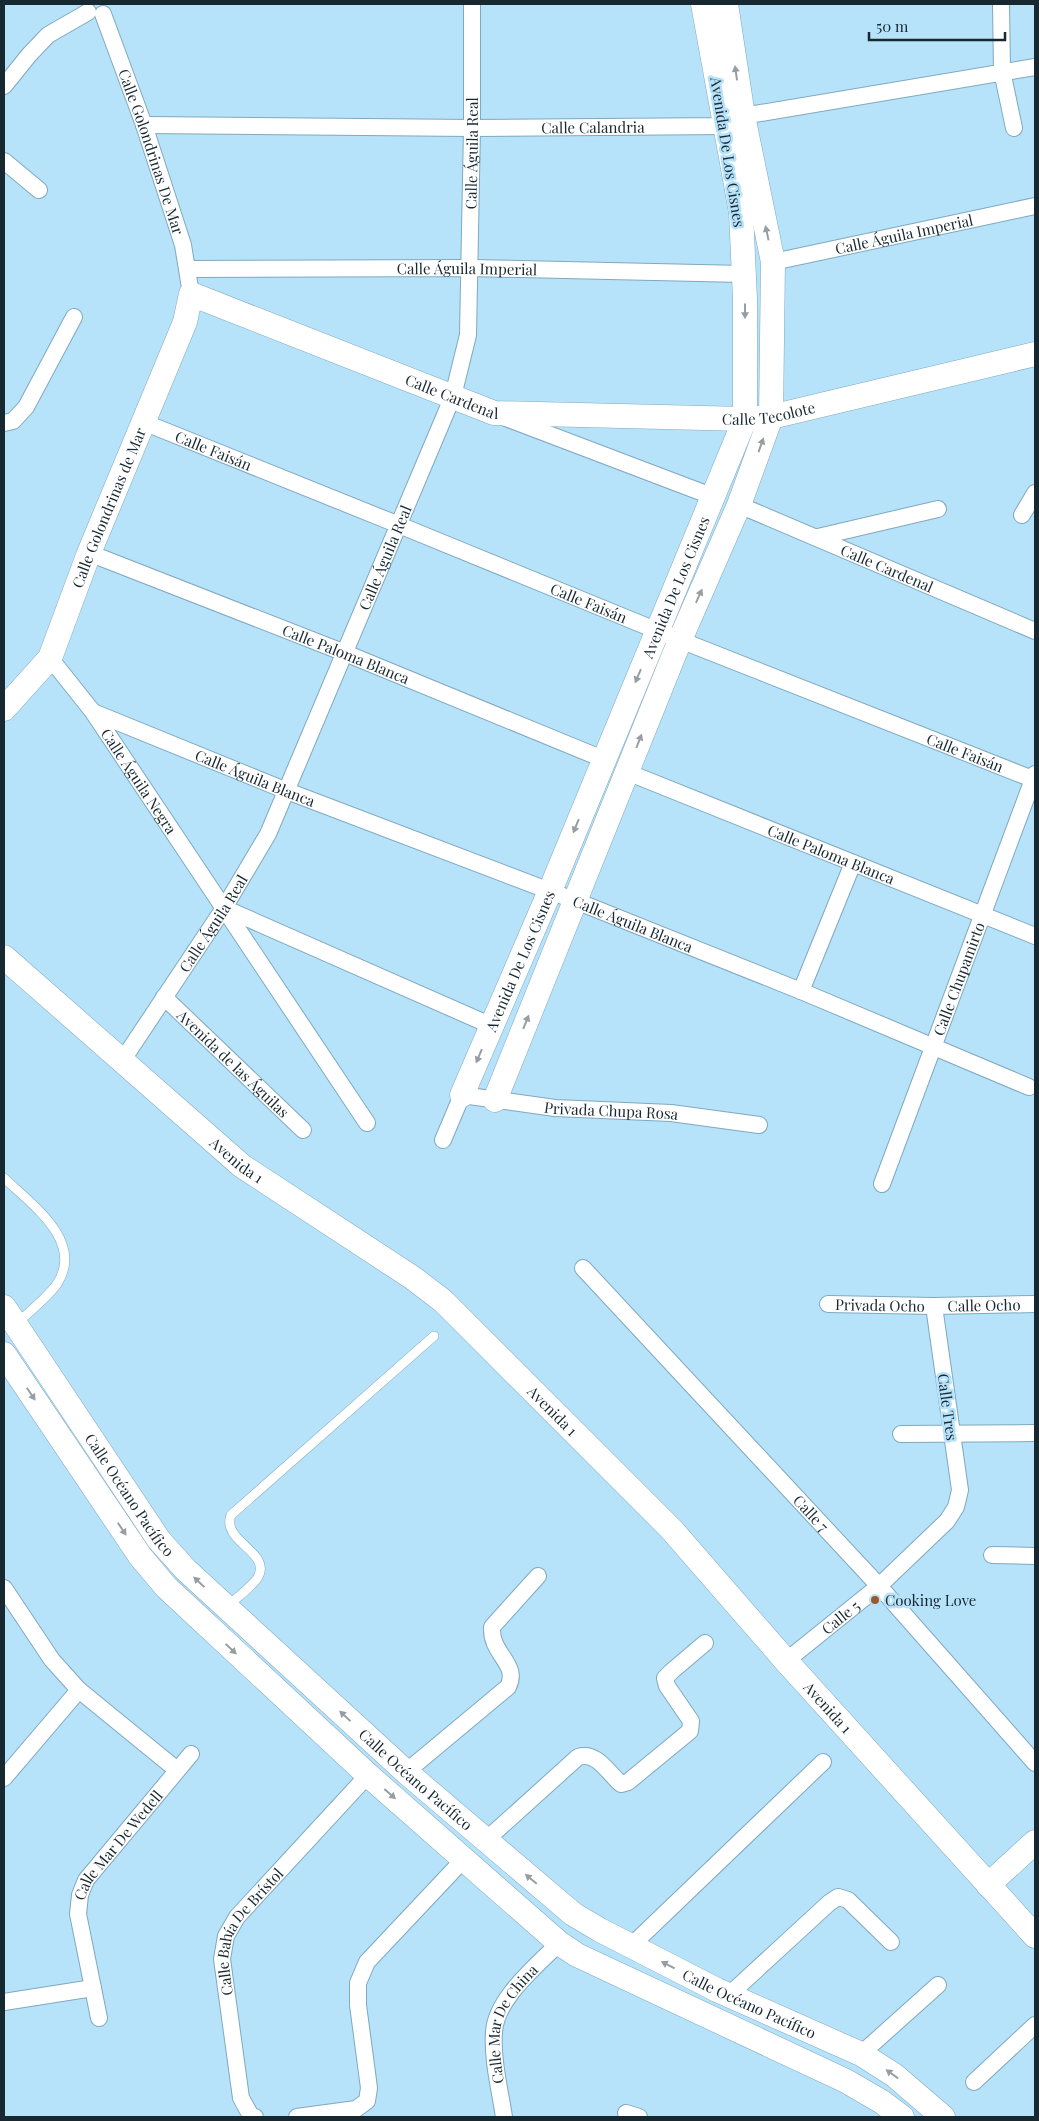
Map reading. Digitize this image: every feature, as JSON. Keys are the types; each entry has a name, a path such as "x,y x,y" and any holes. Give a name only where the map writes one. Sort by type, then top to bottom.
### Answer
{"street":[{"name":"Calle Águila Real","path":"122,1061 224,908 268,834 453,396 468,335 472,4"},
{"name":"Avenida De Los Cisnes","path":"495,1100 680,640 739,505 771,416 773,262 703,4"},
{"name":"Avenida De Los Cisnes","path":"443,1140 550,891 745,419 744,274 726,4"},
{"path":"1001,4 1002,71 1014,128"},
{"path":"4,86 28,55 48,36 96,8"},
{"name":"Calle Golondrinas De Mar","path":"96,8 144,125 183,245 191,294"},
{"name":"Calle Calandria","path":"144,125 472,128 734,121 1002,71 1035,67"},
{"path":"4,161 39,190"},
{"name":"Calle Águila Imperial","path":"773,262 1035,206"},
{"name":"Calle Águila Imperial","path":"188,269 470,268 744,274"},
{"name":"Calle Cardenal","path":"191,294 714,497"},
{"name":"Calle Golondrinas de Mar","path":"4,709 50,658 89,553 185,322 191,294"},
{"path":"8,422 26,407 74,317"},
{"name":"Calle Tecolote","path":"494,413 745,419 771,416 1035,354"},
{"name":"Calle Faisán","path":"143,422 657,631 1034,778"},
{"path":"1022,515 1035,493"},
{"name":"Calle Cardenal","path":"739,505 1035,631"},
{"path":"818,537 938,509"},
{"name":"Calle Paloma Blanca","path":"89,553 345,653 603,759"},
{"name":"Calle Águila Negra","path":"50,658 93,712 367,1123"},
{"name":"Calle Águila Blanca","path":"93,712 287,791 576,901 801,991 1029,1087"},
{"name":"Calle Paloma Blanca","path":"627,772 1035,936"},
{"name":"Calle Chupamirto","path":"882,1184 1034,778"},
{"path":"801,991 853,863"},
{"path":"224,908 492,1026"},
{"name":"Avenida 1","path":"4,957 242,1166 413,1278 443,1301 672,1530 786,1661 1035,1936"},
{"name":"Avenida de las Águilas","path":"164,997 302,1130"},
{"name":"Privada Chupa Rosa","path":"462,1095 555,1108 671,1113 759,1125"},
{"name":"Calle 7","path":"583,1268 879,1586 1035,1763"},
{"name":"Privada Ocho","path":"828,1304 934,1306"},
{"name":"Calle Ocho","path":"934,1306 1035,1304"},
{"name":"Calle Tres","path":"934,1306 960,1490 956,1507"},
{"name":"Calle Océano Pacífico","path":"10,1316 160,1540 186,1570 406,1772 573,1914 631,1946 729,1995 861,2054 894,2075 943,2117"},
{"name":"Calle Océano Pacífico","path":"4,1354 140,1556 166,1587 368,1775 559,1943 577,1956 846,2080 902,2117"},
{"path":"901,1434 1035,1433"},
{"name":"Calle 5","path":"786,1661 879,1586 947,1521 956,1507"},
{"path":"992,1555 1035,1556"},
{"path":"406,1772 508,1687 512,1679 510,1670 493,1644 491,1636 492,1627 538,1576"},
{"path":"5,1593 52,1660 79,1690 176,1770"},
{"path":"486,1840 578,1757 585,1754 594,1757 621,1784 628,1782 690,1731 691,1722 667,1686 666,1678 705,1643"},
{"path":"249,1666 269,1646"},
{"path":"4,1778 79,1690"},
{"name":"Calle Mar De Wedell","path":"98,2018 78,1914 80,1895 86,1880 191,1754"},
{"path":"631,1946 823,1762"},
{"name":"Calle Bahía De Brístol","path":"255,2117 251,2116 241,2098 222,1959 226,1936 237,1917 368,1775"},
{"path":"988,1885 1035,1842"},
{"path":"297,2117 356,2109 367,2101 369,2088 358,2005 358,1983 367,1962 464,1859"},
{"path":"729,1995 829,1903 838,1897 848,1900 891,1942"},
{"name":"Calle Mar De China","path":"504,2117 494,2031 501,2008 511,1993 559,1943"},
{"path":"861,2054 938,1985"},
{"path":"4,2002 92,1988"},
{"path":"974,2082 1035,2025"},
{"path":"902,2117 917,2094"}],"lane":[{"path":"4,1178 49,1220 63,1244 65,1266 56,1284 10,1316"},
{"path":"226,1608 258,1577 260,1567 258,1559 231,1532 228,1522 231,1515 434,1336"}],"place":[{"name":"Cooking Love","path":"875,1600"}]}
